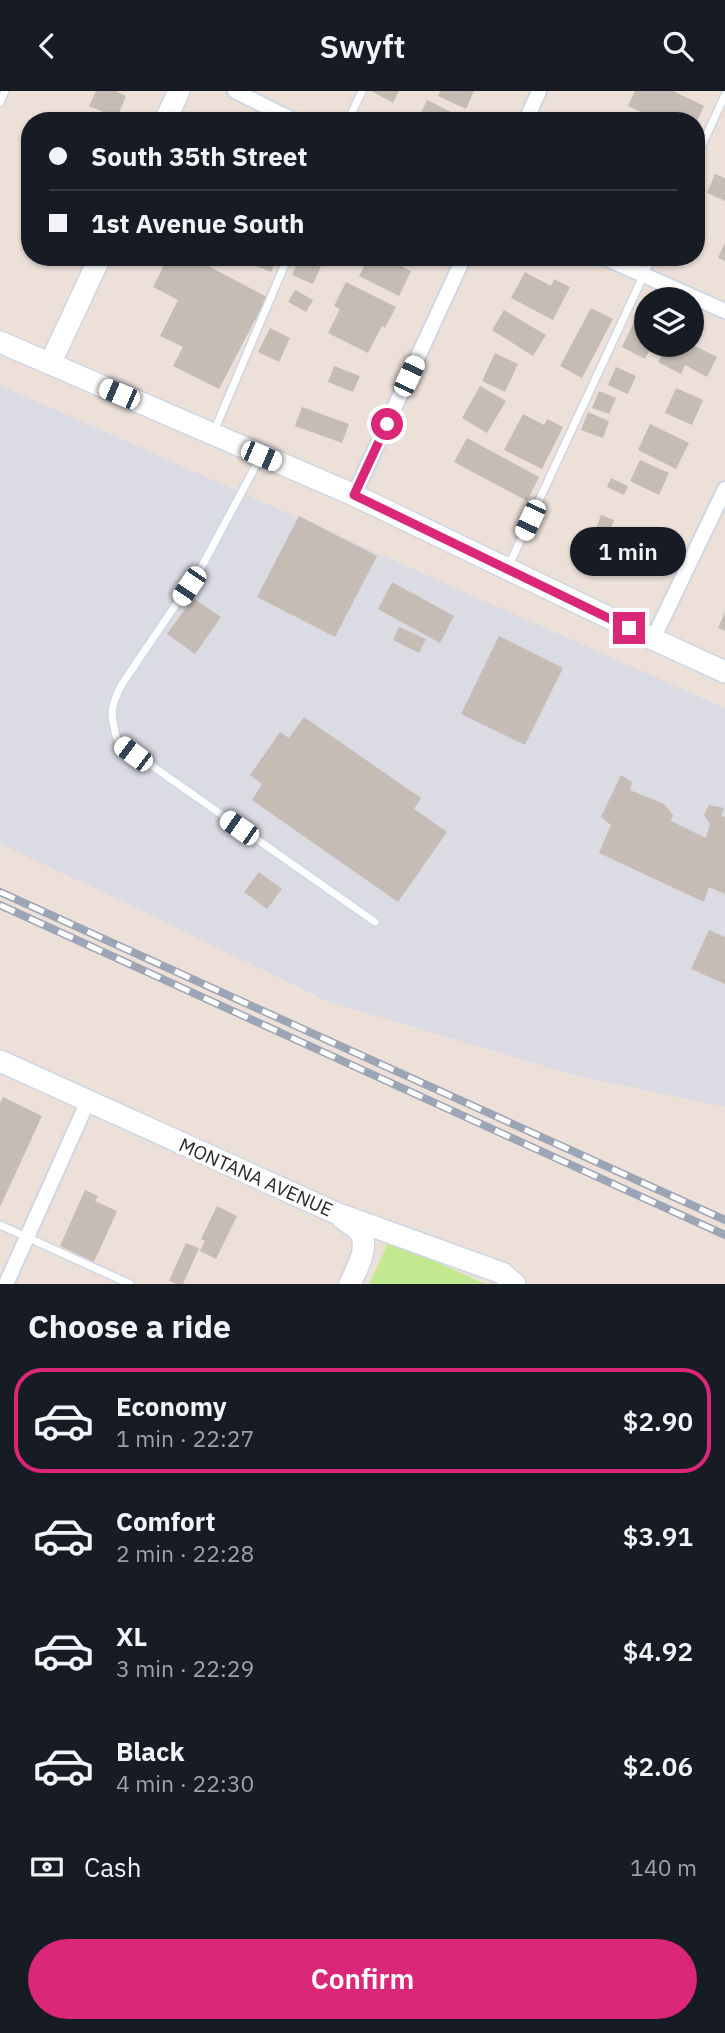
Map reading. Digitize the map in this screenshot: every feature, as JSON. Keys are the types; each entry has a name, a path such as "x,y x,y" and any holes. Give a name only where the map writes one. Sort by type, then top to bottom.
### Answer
{"street":[{"path":"169,112 179,91"},
{"path":"235,91 277,112"},
{"path":"530,112 539,91"},
{"path":"50,364 96,266"},
{"path":"354,495 460,266"},
{"path":"622,266 725,311"},
{"path":"0,342 354,495 725,672"},
{"path":"653,639 725,489"},
{"name":"MONTANA AVENUE","path":"0,1061 336,1213 502,1273 515,1284"},
{"path":"5,1277 88,1101"},
{"path":"336,1213 357,1229 363,1242 363,1252 350,1284"}],"lane":[{"path":"0,102 5,91"},
{"path":"352,112 362,91"},
{"path":"705,138 725,95"},
{"path":"212,435 284,266"},
{"path":"507,569 648,266"},
{"path":"261,456 202,566 122,684 112,702 111,717 118,742 375,922"},
{"path":"0,1225 130,1284"}],"shaded area":[{"path":"0,385 725,708 725,1107 578,1076 329,1002 0,844"}],"green space":[{"path":"386,1239 485,1284 369,1284 386,1248"}],"building":[{"path":"96,91 116,91 126,96 119,112 103,112 89,106"},
{"path":"371,91 399,91 393,103"},
{"path":"440,91 474,91 466,109 438,96"},
{"path":"635,91 673,91 704,106 701,112 641,112 628,106"},
{"path":"427,100 451,112 421,112"},
{"path":"715,174 725,178 725,201 707,193"},
{"path":"725,242 725,261 718,258"},
{"path":"164,266 208,266 267,297 219,389 173,366 183,347 160,336 178,300 153,287"},
{"path":"256,266 273,266 271,272"},
{"path":"296,266 321,266 313,284 292,275"},
{"path":"364,266 401,266 411,271 399,296 359,276"},
{"path":"525,272 551,286 554,279 570,287 553,320 511,298"},
{"path":"346,282 396,307 368,353 328,333 340,309 334,306"},
{"path":"295,290 313,300 306,312 288,302"},
{"path":"591,308 613,319 582,378 560,366"},
{"path":"504,310 546,335 533,356 492,330"},
{"path":"634,322 634,353 622,347"},
{"path":"270,328 290,338 279,362 258,352"},
{"path":"704,350 717,357 707,377 685,365 681,374 658,362 661,357 704,357"},
{"path":"495,353 518,364 505,392 482,381"},
{"path":"334,366 360,376 353,392 328,382"},
{"path":"616,367 636,376 628,394 608,385"},
{"path":"480,386 506,401 487,433 462,418"},
{"path":"676,388 703,400 692,425 665,413"},
{"path":"599,391 616,398 609,414 592,408"},
{"path":"302,407 349,424 342,443 295,426"},
{"path":"588,412 609,421 603,438 581,430"},
{"path":"523,414 544,425 547,419 563,427 542,469 504,450"},
{"path":"650,424 689,443 676,469 638,450"},
{"path":"467,438 539,477 527,501 454,462"},
{"path":"640,460 669,473 659,495 630,481"},
{"path":"611,478 628,486 624,495 607,487"},
{"path":"601,515 614,520 598,564 585,558"},
{"path":"299,516 377,556 335,637 257,597"},
{"path":"392,582 454,616 440,643 378,609"},
{"path":"193,598 221,617 195,654 167,634"},
{"path":"725,612 725,631 718,628"},
{"path":"399,627 426,639 419,653 393,640"},
{"path":"499,636 563,668 525,745 461,714"},
{"path":"304,717 421,798 414,809 447,832 398,902 252,800 262,784 250,775 280,732 289,738"},
{"path":"621,775 632,782 630,790 664,804 673,815 671,821 706,838 710,824 704,815 709,805 724,808 721,816 725,817 725,894 709,887 704,902 599,853 611,825 601,817"},
{"path":"259,872 282,889 267,909 244,892"},
{"path":"709,930 725,937 725,984 691,969"},
{"path":"3,1097 42,1116 0,1207 0,1103"},
{"path":"85,1190 98,1196 95,1201 117,1211 94,1262 60,1246"},
{"path":"217,1206 237,1216 216,1259 200,1251 205,1241 201,1239"},
{"path":"186,1243 199,1248 183,1284 177,1284 169,1281"}],"railway":[{"path":"0,892 725,1220"},
{"path":"0,905 725,1235"}],"route":[{"path":"387,424 354,495 629,628"}]}
